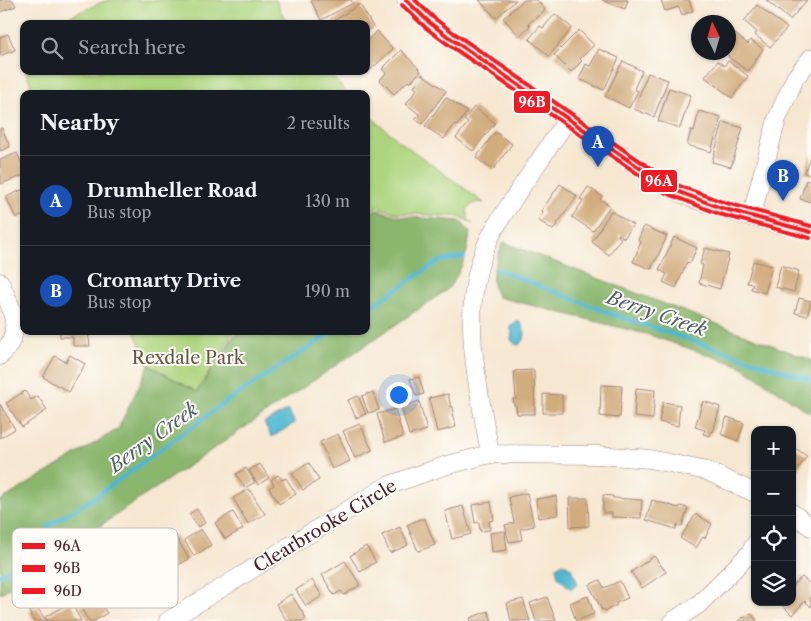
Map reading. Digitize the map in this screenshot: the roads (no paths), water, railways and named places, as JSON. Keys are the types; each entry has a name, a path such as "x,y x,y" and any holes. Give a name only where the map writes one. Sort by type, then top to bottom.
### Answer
{"street":[{"path":"406,0 430,23 450,38 669,188 687,197 718,208 811,232"},
{"path":"750,217 777,119 795,78 811,58"},
{"path":"490,454 476,374 472,324 476,277 484,250 496,225 568,119"},
{"path":"0,282 11,308 14,334 10,345 0,356"},
{"name":"Clearbrooke Circle","path":"170,620 388,486 444,466 490,454 598,455 650,459 707,471 751,491"},
{"path":"796,516 811,527"},
{"path":"674,621 698,605 751,551"}],"water":[{"path":"516,321 521,323 525,333 524,340 519,345 511,340 512,332 510,327"},
{"path":"288,410 295,423 272,437 264,423"},
{"path":"563,563 571,568 578,584 571,589 558,577 556,567"}],"waterway":[{"name":"Berry Creek","path":"370,307 439,261 464,257"},
{"name":"Berry Creek","path":"496,269 609,313 811,380"},
{"name":"Berry Creek","path":"48,528 49,525 94,498 223,404 328,335"},
{"name":"Berry Creek","path":"0,575 12,568"}],"place":[{"name":"Drumheller Road","path":"598,167"},
{"name":"Cromarty Drive","path":"783,201"}],"park label":[{"name":"Rexdale Park","path":"188,358"}]}
